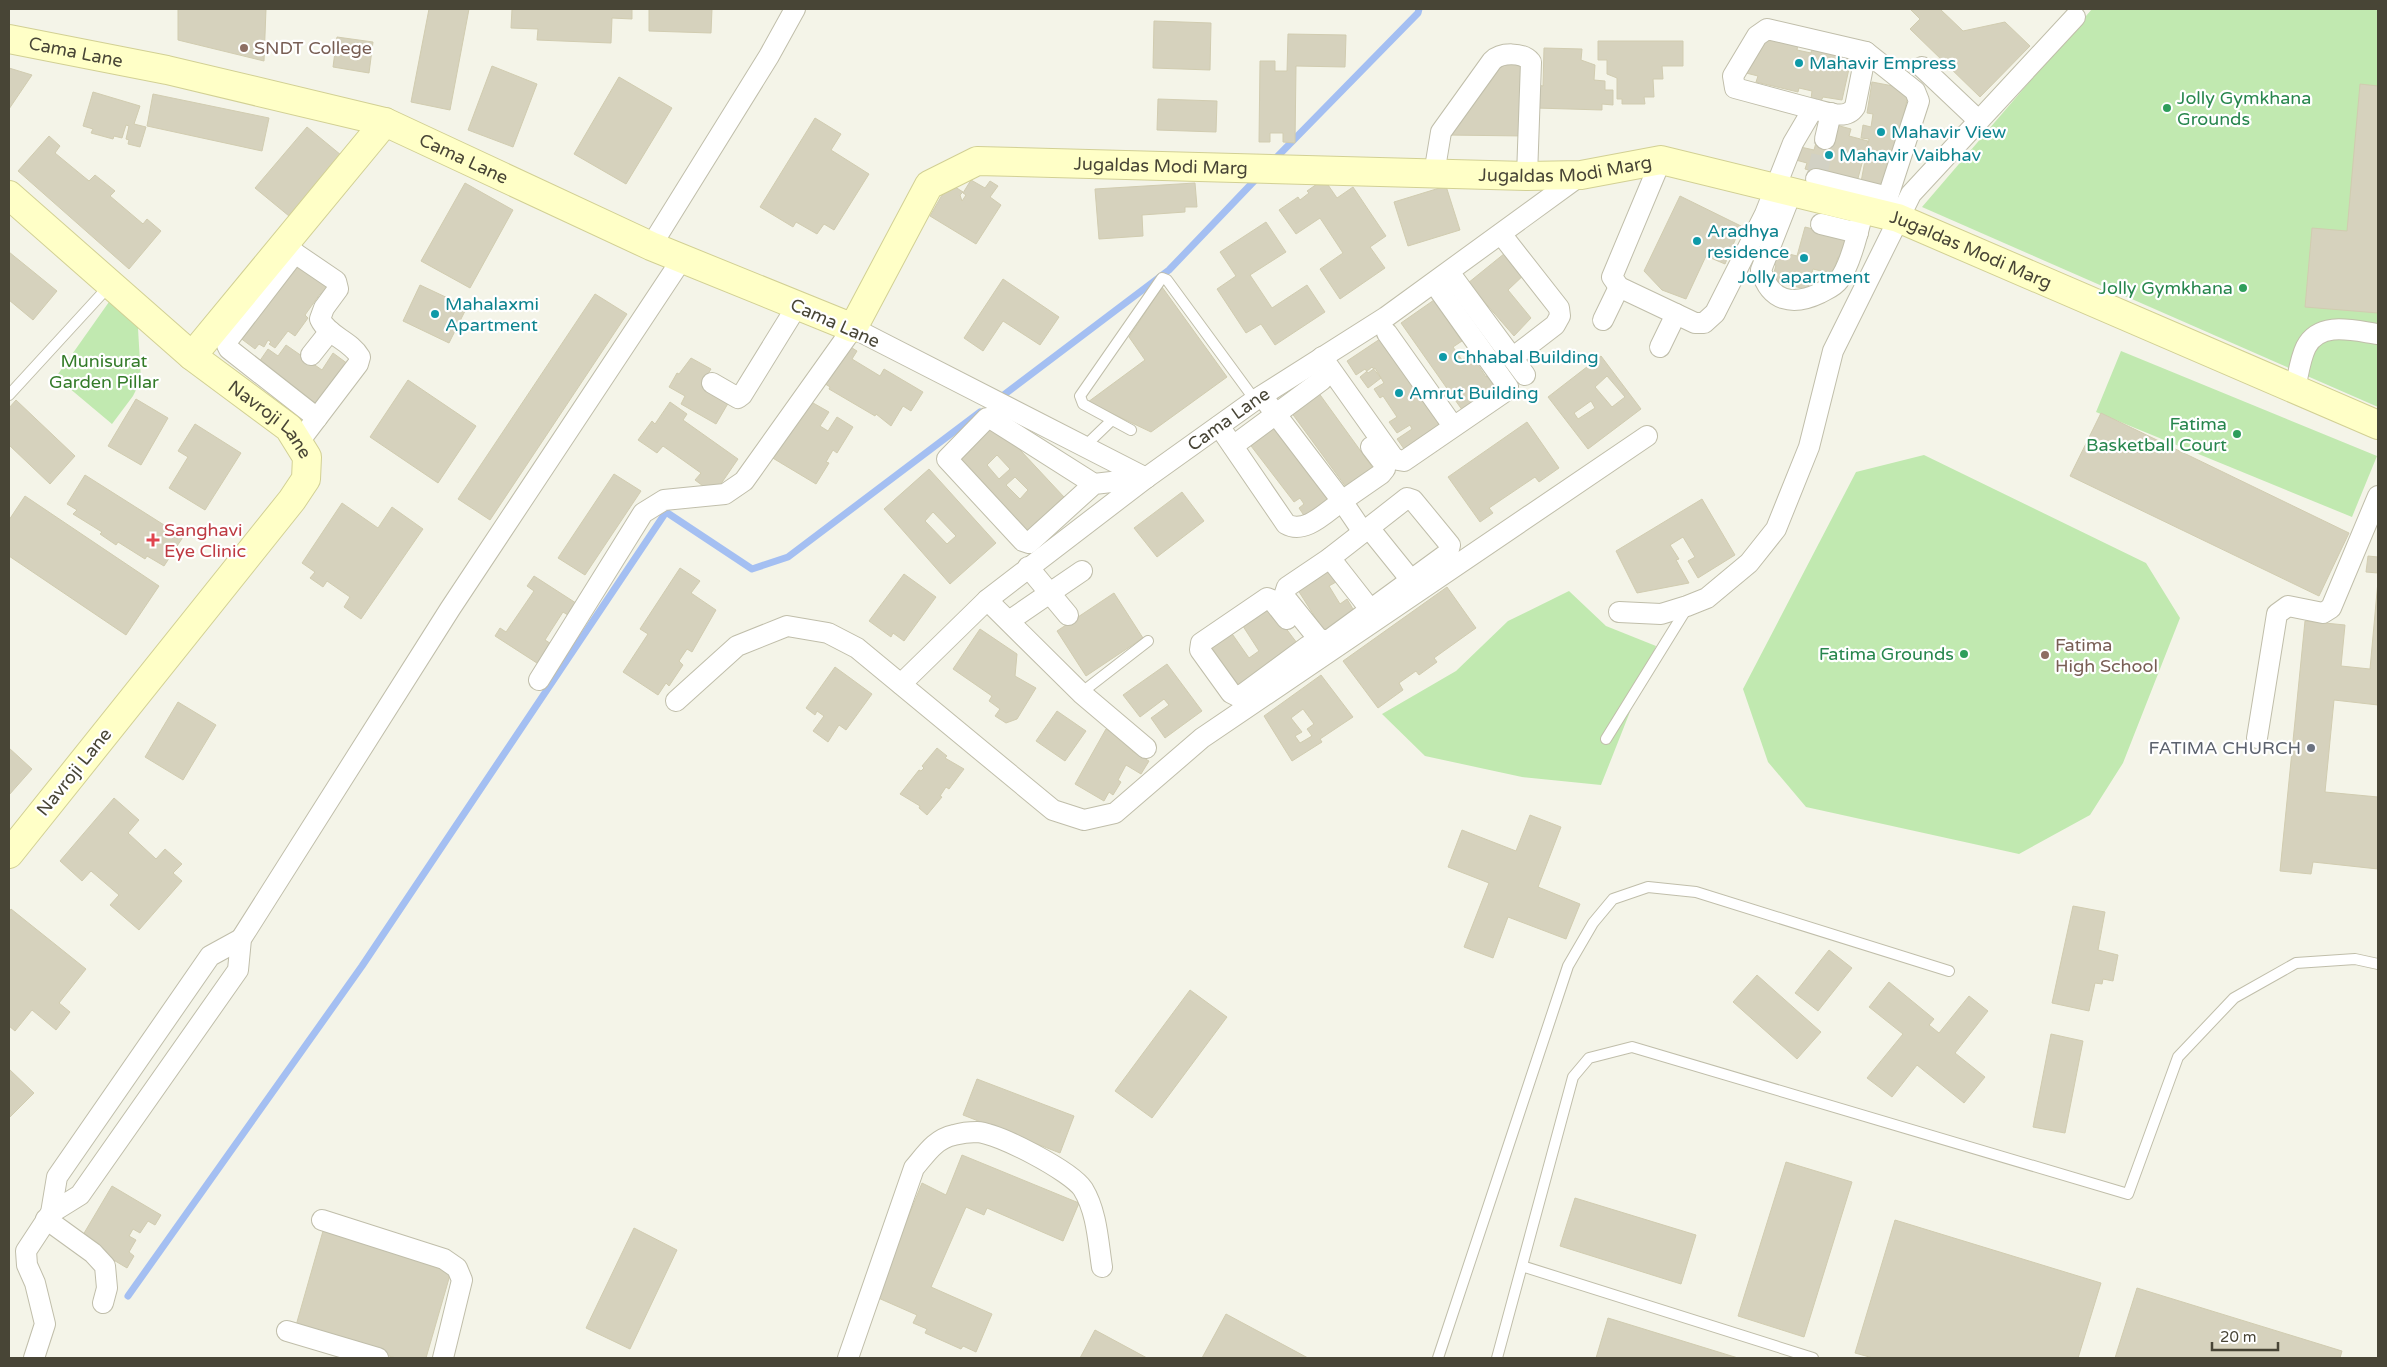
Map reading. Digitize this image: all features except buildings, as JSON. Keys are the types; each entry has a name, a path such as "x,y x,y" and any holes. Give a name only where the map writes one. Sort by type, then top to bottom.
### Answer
{"street":[{"path":"651,246 769,56 795,9"},
{"path":"1821,224 1878,215 1911,194 2075,18"},
{"path":"1619,612 1661,614 1707,598 1749,563 1776,529 1809,447 1833,351 1878,215 1919,101 1915,91 1866,52 1767,29 1757,36 1733,76 1735,88 1844,116 1851,113 1855,107 1866,52"},
{"name":"Cama Lane","path":"9,39 167,70 385,122 651,246 853,328 1146,478 1258,398 1318,367 1382,325 1441,277 1581,175"},
{"path":"1434,174 1441,132 1492,61 1501,55 1522,55 1531,62 1527,176"},
{"path":"1922,67 1978,120"},
{"path":"1822,111 1793,143 1802,185 1761,270 1765,284 1774,294 1793,301 1802,301 1832,288 1840,280 1878,215"},
{"path":"1822,111 1825,139"},
{"path":"317,418 229,350 228,340 289,249 385,122"},
{"path":"1661,160 1612,277 1619,287 1695,323 1704,323 1715,313 1765,214 1802,185"},
{"name":"Jugaldas Modi Marg","path":"853,328 929,185 977,162 1527,176 1581,175 1661,160 1802,185 1878,215 2378,425"},
{"name":"Navroji Lane","path":"9,195 109,286 192,356 289,428 307,456 306,479 292,500 9,854"},
{"path":"1501,234 1559,308 1560,316 1555,325 1512,358"},
{"path":"289,249 336,281 338,289 324,308 320,319 323,326 354,347 360,357 358,364 298,443"},
{"path":"192,356 289,249"},
{"path":"48,1216 80,1195 238,970 241,939 450,609 682,259"},
{"path":"1441,277 1525,375"},
{"path":"1318,367 1393,457 1404,461 1506,391 1508,387 1441,277"},
{"path":"1603,320 1619,287"},
{"path":"712,383 733,397 738,398 742,395 797,306"},
{"path":"1660,347 1676,314"},
{"path":"1382,325 1453,426"},
{"path":"539,680 644,513 664,500 725,494 744,481 853,328"},
{"path":"2295,389 2306,347 2320,334 2334,328 2378,334"},
{"path":"311,356 330,331"},
{"path":"1233,446 1276,414 1318,367"},
{"path":"1219,426 1286,524 1294,529 1304,528 1381,474 1385,469 1384,464 1318,367"},
{"path":"1258,398 1276,414 1342,502 1415,585"},
{"path":"1094,484 990,418 987,418 948,459 1026,543 1032,542 1094,484 1146,478"},
{"path":"1313,652 1272,600 1267,598 1199,646 1231,693 1239,697 1313,652 1373,614 1647,436"},
{"path":"900,684 987,600 1146,478"},
{"path":"2257,738 2277,614 2288,606 2323,613 2331,608 2378,496"},
{"path":"1373,614 1329,640 1322,640 1317,637 1284,596 1287,587 1330,558 1407,498 1413,500 1450,545 1448,553 1415,585"},
{"path":"1330,558 1373,614"},
{"path":"1028,567 1068,615"},
{"path":"1008,621 1082,572"},
{"path":"987,600 1081,693 1146,748"},
{"path":"676,701 737,646 787,626 828,633 857,648 1054,810 1084,820 1115,813 1202,738 1313,652"},
{"path":"34,1358 45,1324 35,1282 27,1265 26,1251 48,1216 57,1176 210,956 241,939"},
{"path":"121,1084 145,1102"},
{"path":"848,1358 914,1168 934,1143 952,1135 978,1132 1008,1142 1048,1161 1082,1188 1094,1216 1102,1267"},
{"path":"69,1159 94,1176"},
{"path":"48,1216 93,1253 105,1266 106,1288 103,1303"},
{"path":"322,1220 444,1259 457,1268 462,1280 461,1288 443,1358"},
{"path":"287,1331 378,1358"}],"lane":[{"path":"1131,430 1083,404 1080,396 1162,278 1167,280 1258,398"},
{"path":"9,395 109,286"},
{"path":"1084,447 1112,420"},
{"path":"1606,739 1687,606"},
{"path":"1081,693 1148,641"},
{"path":"1438,1358 1568,966 1593,923 1612,899 1648,887 1696,892 1949,971"},
{"path":"1497,1358 1573,1077 1589,1058 1632,1047 2128,1194 2178,1057 2234,998 2296,962 2356,959 2378,964"},
{"path":"1522,1266 1813,1358"}],"green space":[{"name":"Jolly Gymkhana","path":"2092,9 2378,9 2378,407 1922,207"},
{"name":"Munisurat Garden Pillar","path":"116,292 137,311 141,380 133,396 112,424 56,377"},
{"name":"Fatima Basketball Court","path":"2121,351 2377,456 2352,517 2096,412"},
{"name":"Fatima Grounds","path":"1924,455 2146,563 2180,618 2123,763 2090,815 2019,854 1806,807 1768,762 1743,689 1856,472"},
{"path":"1569,591 1606,626 1656,646 1601,785 1522,777 1425,756 1382,714 1456,671 1508,621"}],"waterway":[{"path":"1272,162 1418,13 1419,9"},
{"path":"997,400 1169,270 1258,177"},
{"path":"128,1296 362,966 666,512 752,569 788,557 980,412"}],"tunnel":[{"path":"1817,175 1825,139"}],"place":[{"name":"SNDT College","path":"244,48"},
{"name":"Mahavir Empress","path":"1799,63"},
{"name":"Jolly Gymkhana Grounds","path":"2167,108"},
{"name":"Mahavir View","path":"1881,132"},
{"name":"Mahavir Vaibhav","path":"1829,155"},
{"name":"Aradhya residence","path":"1697,241"},
{"name":"Jolly apartment","path":"1804,258"},
{"name":"Jolly Gymkhana","path":"2243,288"},
{"name":"Mahalaxmi Apartment","path":"435,314"},
{"name":"Chhabal Building","path":"1443,357"},
{"name":"Amrut Building","path":"1399,393"},
{"name":"Fatima Basketball Court","path":"2237,434"},
{"name":"Sanghavi Eye Clinic","path":"153,540"},
{"name":"Fatima Grounds","path":"1964,654"},
{"name":"Fatima High School","path":"2045,655"},
{"name":"FATIMA CHURCH","path":"2311,748"}]}
